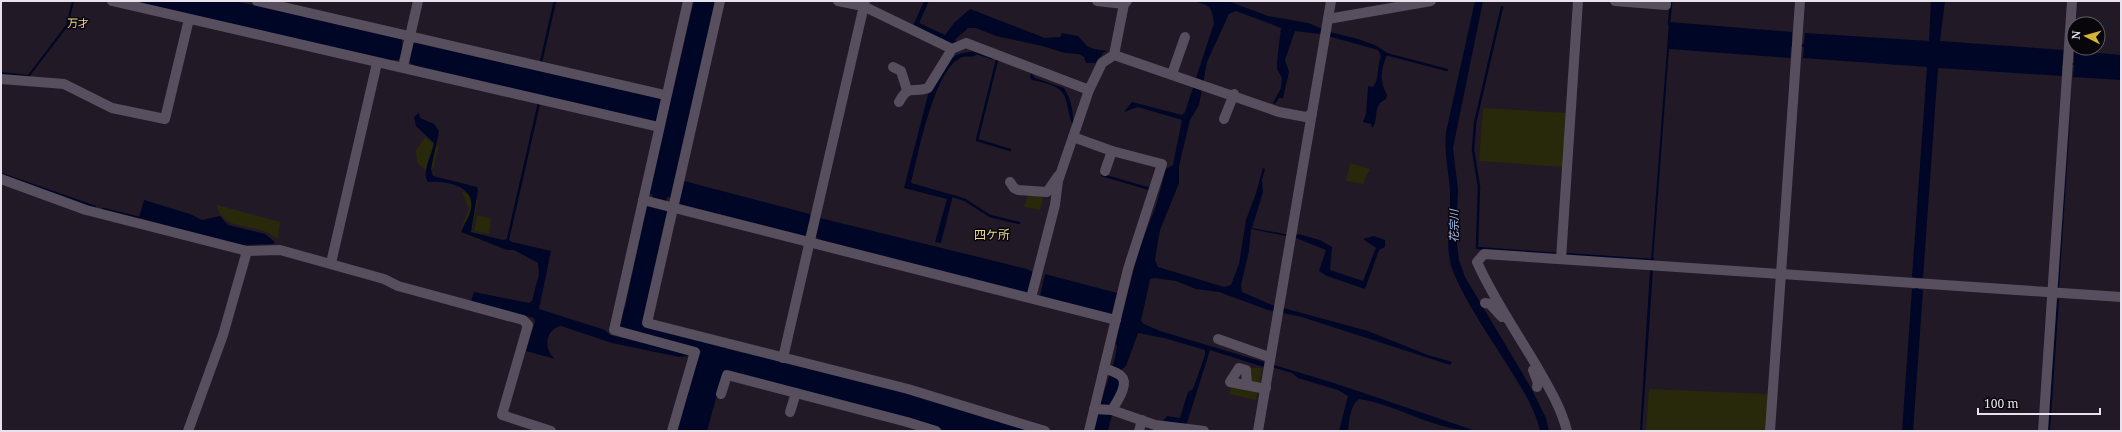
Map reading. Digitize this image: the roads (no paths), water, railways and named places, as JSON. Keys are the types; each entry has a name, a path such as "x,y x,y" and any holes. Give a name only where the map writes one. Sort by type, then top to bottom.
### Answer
{"street":[{"path":"112,1 377,62 404,65 659,127"},
{"path":"257,1 409,38 666,95"},
{"path":"404,65 418,1"},
{"path":"672,431 695,352 614,330 645,200 659,127 688,1"},
{"path":"720,1 671,207 647,323 908,390 1045,431"},
{"path":"838,1 864,4 952,49"},
{"path":"1031,298 1055,205 1058,182 1089,90 1102,63 1114,55 1125,2 1097,1"},
{"path":"1258,431 1331,1"},
{"path":"1328,19 1431,1"},
{"path":"1562,259 1578,1"},
{"path":"1615,1 1666,5 1666,1"},
{"path":"1770,431 1800,1"},
{"path":"2043,431 2072,1"},
{"path":"783,358 864,4"},
{"path":"1,79 64,84 112,108 165,119 189,19"},
{"path":"1172,74 1185,37"},
{"path":"899,102 904,92 908,90 923,90 928,88 952,49 966,43 1089,90"},
{"path":"1114,55 1234,94 1279,112 1306,117 1312,114"},
{"path":"331,263 377,62"},
{"path":"893,67 901,71 908,90"},
{"path":"1224,119 1234,94"},
{"path":"1073,137 1112,151 1162,164 1128,270 1089,431"},
{"path":"1104,171 1112,151"},
{"path":"1010,182 1014,188 1018,190 1047,192 1061,172"},
{"path":"1,179 86,210 247,250 280,250 384,279 398,286 523,320 528,325 502,416 551,431"},
{"path":"645,200 1116,320"},
{"path":"188,431 223,335 247,250"},
{"path":"1567,431 1564,417 1554,395 1480,269 1477,262 1484,254 2121,297"},
{"path":"1485,303 1490,304 1503,318 1508,318"},
{"path":"1218,339 1266,356"},
{"path":"1531,358 1538,383 1537,387"},
{"path":"1104,368 1121,375 1123,379 1123,393 1112,410"},
{"path":"721,394 727,375 936,431"},
{"path":"1247,385 1266,388"},
{"path":"790,412 796,393"},
{"path":"1094,409 1112,410 1156,425 1204,431"},
{"path":"1139,431 1142,420"}],"water":[{"path":"72,1 74,1 68,26 29,77 1,75 1,72 28,75 66,25"},
{"path":"134,1 235,1 402,39 402,50 399,60 388,60"},
{"path":"694,1 717,1 672,198 667,197 664,209 668,210 644,325 743,353 746,351 889,388 1031,431 948,431 854,404 724,370 707,431 678,431 692,376 701,351 620,330 618,326 622,307 625,308 644,218 645,206 650,206 653,196 649,192"},
{"path":"924,1 929,1 919,23 945,35 954,23 970,9 1045,38 1060,37 1062,33 1078,36 1087,46 1094,49 1108,51 1104,52 1095,63 1086,63 1084,57 1079,54 1065,53 1042,46 996,36 976,28 968,28 955,40 957,42 952,45 913,26"},
{"path":"1194,1 1228,1 1268,16 1308,23 1330,32 1375,45 1386,52 1387,55 1383,65 1382,80 1384,90 1387,95 1386,99 1381,102 1377,109 1372,128 1371,124 1363,122 1366,114 1368,86 1373,87 1377,77 1381,56 1378,50 1321,34 1295,31 1285,60 1289,72 1283,98 1279,98 1275,104 1273,103 1281,88 1282,78 1277,69 1277,62 1281,28 1236,11 1229,14 1207,62 1199,105 1190,120 1179,166 1179,183 1160,230 1155,260 1158,267 1224,287 1231,285 1239,264 1246,220 1263,168 1265,169 1262,180 1263,192 1252,228 1295,236 1298,234 1320,240 1332,247 1330,270 1363,281 1376,248 1363,239 1374,236 1385,240 1385,247 1379,250 1365,289 1327,276 1319,271 1326,250 1296,238 1251,229 1249,251 1241,285 1242,292 1272,305 1368,331 1428,355 1452,362 1450,365 1302,317 1268,310 1219,292 1196,289 1176,281 1155,278 1150,279 1141,321 1144,324 1160,331 1334,383 1476,431 1446,427 1374,402 1359,399 1352,409 1348,431 1339,431 1348,396 1338,390 1298,378 1292,373 1275,368 1260,366 1210,350 1187,423 1163,421 1167,416 1180,418 1188,392 1193,389 1205,355 1205,350 1164,338 1138,333 1126,366 1120,371 1121,378 1108,431 1094,431 1098,415 1102,412 1100,405 1115,358 1117,346 1115,342 1140,246 1155,209 1166,169 1173,165 1182,120 1138,107 1124,112 1132,102 1182,115 1185,112 1214,23 1211,10 1204,4"},
{"name":"花宗川","path":"1475,1 1483,1 1453,148 1458,190 1456,235 1459,260 1465,277 1530,386 1546,418 1549,431 1540,431 1532,407 1460,287 1454,274 1449,254 1448,234 1450,193 1446,155 1446,132"},
{"path":"1931,1 1945,1 1940,41 2064,50 2063,62 2074,63 2074,56 2106,56 2106,54 2121,55 2121,80 2073,77 2074,65 2062,65 2062,76 1938,68 1923,278 1919,278 1918,289 1923,290 1913,431 1902,431 1912,289 1915,289 1917,278 1912,277 1927,67 1803,58 1804,47 1791,47 1790,58 1669,49 1653,261 1651,261 1669,22 1792,32 1792,44 1804,44 1805,33 1929,41"},
{"path":"416,43 662,99 657,121 655,123 419,67 410,63 409,61 413,44"},
{"path":"975,51 977,53 975,56 962,57 952,64 943,78 935,95 929,114 911,183 953,195 941,243 935,242 947,199 904,188 928,95 950,60 958,54"},
{"path":"1031,73 1035,78 1064,88 1072,106 1073,126 1064,94 1054,86 1032,80 1030,78"},
{"path":"2072,86 2059,288 2057,288"},
{"path":"419,113 420,118 434,124 439,131 431,169 433,176 477,187 478,190 471,232 503,240 507,239 512,242 551,251 539,309 605,330 610,335 684,353 688,356 679,357 612,343 561,326 552,331 547,345 551,355 555,359 526,351 535,322 534,318 471,301 474,292 529,303 532,301 539,274 538,263 514,250 507,250 461,232 471,209 471,201 464,190 458,186 443,182 428,182 426,178 426,169 434,143 416,126 414,117"},
{"path":"684,181 810,214 811,217 805,236 679,204"},
{"path":"144,200 190,214 202,220 220,216 228,225 265,234 275,242 274,244 240,245 139,218"},
{"path":"820,218 1027,269 1033,272 1027,293 818,239 815,235"},
{"path":"1650,270 1653,270 1642,431 1640,431"},
{"path":"1045,274 1117,293 1113,313 1111,315 1040,296"},
{"path":"2057,299 2059,299 2050,431 2048,431"}],"waterway":[{"path":"541,62 555,1"},
{"path":"1669,24 1671,3"},
{"path":"1502,7 1475,123 1473,150 1479,187 1477,248 1558,254"},
{"path":"977,53 992,58"},
{"path":"1386,54 1447,70"},
{"path":"997,60 977,140 1010,150"},
{"path":"508,239 539,103"},
{"path":"1,174 95,207"},
{"path":"1102,175 1150,189"},
{"path":"953,196 965,200 990,216 1019,223"},
{"path":"103,209 139,218"},
{"path":"1563,254 1653,259"}],"district":[{"name":"万才","path":"78,23"},
{"name":"四ケ所","path":"992,235"}]}
